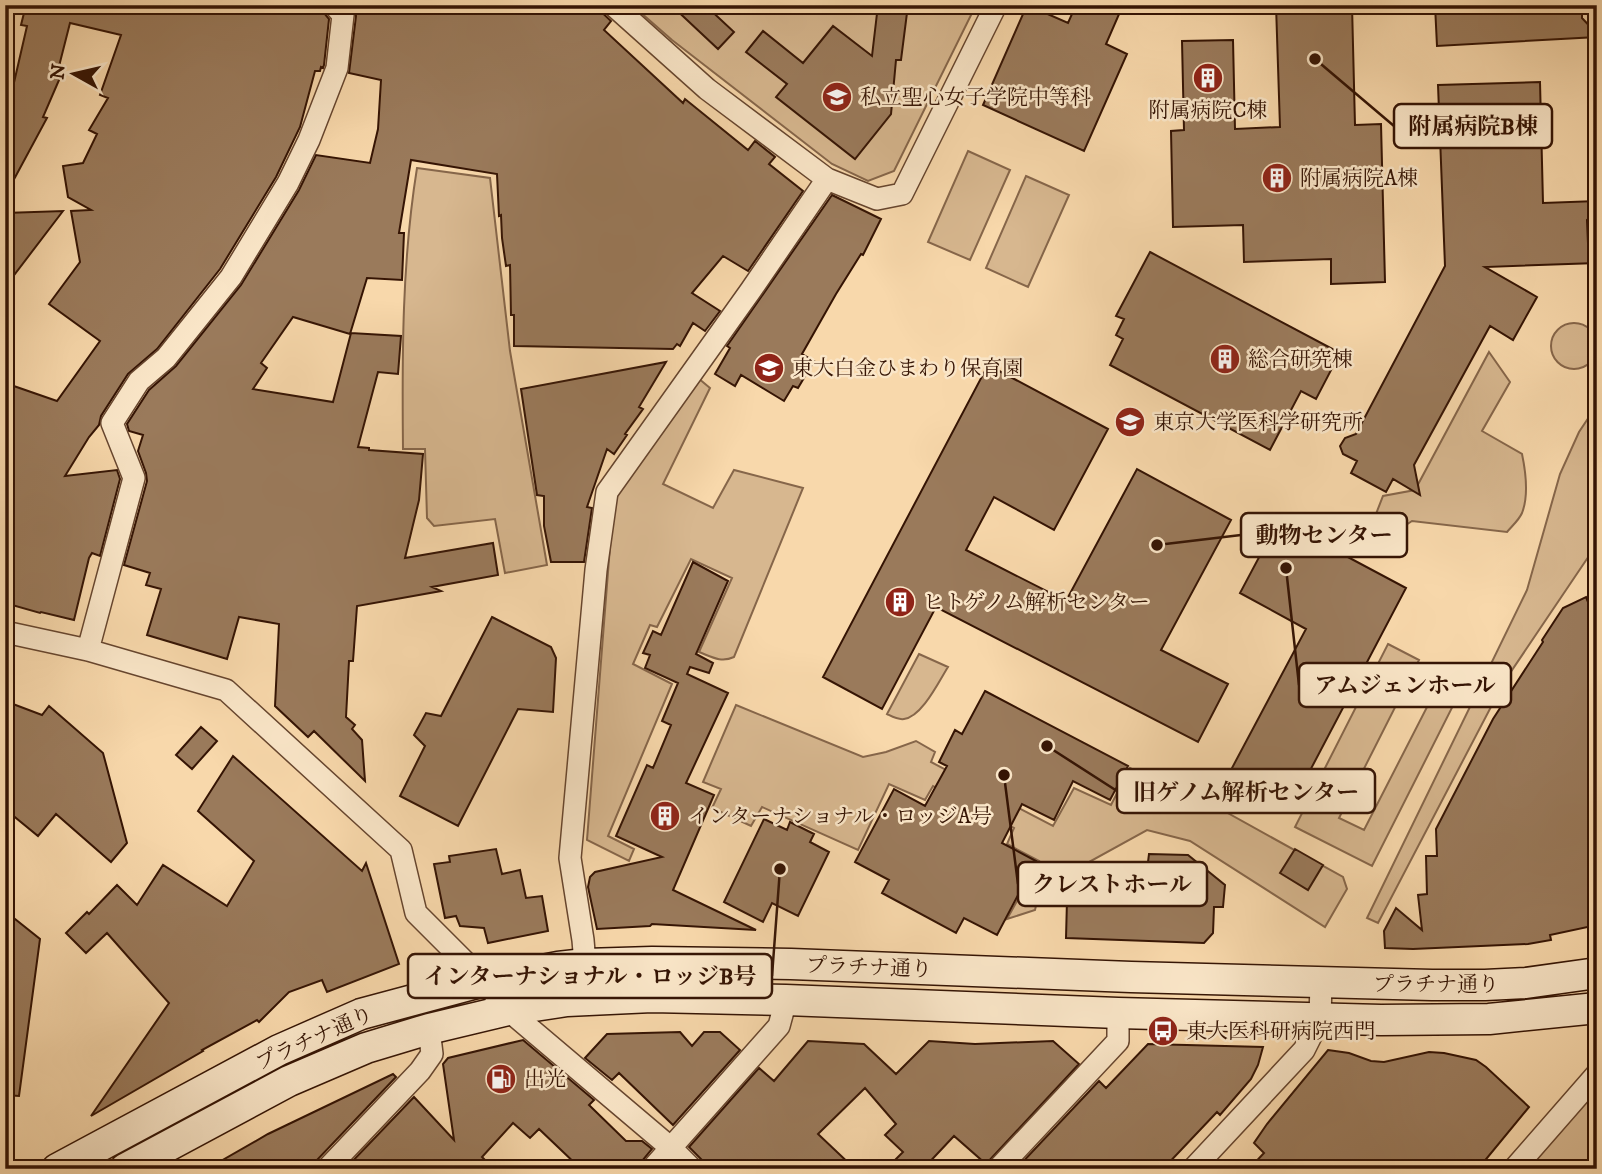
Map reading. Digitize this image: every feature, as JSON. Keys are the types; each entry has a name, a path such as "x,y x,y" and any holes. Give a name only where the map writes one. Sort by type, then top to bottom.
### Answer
{"main road":[{"name":"プラチナ通り","path":"57,1169 279,1051 360,1014 484,981 558,967 652,962 791,964 1321,983 1485,985 1526,983 1590,974"},
{"name":"プラチナ通り","path":"125,1169 164,1159 289,1081 366,1048 508,1010 567,1001 652,997 786,1000 1381,1020 1595,1015"}],"street":[{"path":"88,650 134,478 112,423 139,381 166,358 231,277 288,183 309,140 337,68 342,15 334,5"},
{"path":"613,5 707,89 827,178 877,199 902,194 996,5"},
{"path":"596,999 585,964 570,858 596,570 607,492 827,178"},
{"path":"5,632 88,650 226,691 401,850 416,913 484,981 508,1010 671,1148 692,1169"},
{"path":"1590,974 1595,1015"},
{"path":"1193,1169 1304,1050 1320,1018 1321,983"},
{"path":"652,1169 779,1026 786,1000"},
{"path":"998,1169 1118,1041 1118,1013"},
{"path":"327,1169 420,1071 432,1054 429,1029"},
{"path":"1514,1169 1597,1074"}],"shaded area":[{"name":"私立聖心女子学院中等科","path":"632,5 976,5 894,171 868,181 832,164 672,40"},
{"path":"968,151 1010,170 970,260 928,242"},
{"path":"417,168 490,178 510,351 547,565 505,573 495,519 434,526 427,518 425,449 403,449 406,273"},
{"path":"1026,176 1069,195 1028,287 986,268"},
{"path":"1574,323 1590,330 1597,346 1590,362 1574,369 1558,362 1551,346 1558,330"},
{"path":"1489,352 1510,382 1482,431 1522,454 1526,491 1519,518 1507,532 1412,521 1403,527 1374,519 1383,496 1415,490"},
{"path":"698,378 710,388 663,484 713,508 734,470 803,488 734,657 721,659 699,652 732,578 691,559 657,627 650,625 633,664 672,684 608,836 634,849 629,861 587,840 612,521 619,486"},
{"path":"1597,405 1597,544 1504,682 1378,923 1367,918 1527,590 1560,474 1579,432"},
{"path":"1388,644 1419,660 1339,818 1364,830 1447,668 1467,678 1372,866 1295,827"},
{"path":"919,654 948,667 917,712 904,719 896,718 887,714"},
{"path":"736,705 863,757 916,741 935,752 931,762 1053,826 1074,788 1111,805 1130,768 1203,810 1224,811 1343,877 1347,889 1325,927 1190,841 1147,830 1040,889 1035,910 1007,919 1039,861 1007,844 1014,828 933,786 925,800 889,784 858,850 762,807 751,826 712,808 721,789 703,782"},
{"path":"1587,1094 1597,1095 1597,1169 1524,1169"}],"building":[{"path":"26,5 321,5 329,19 323,68 315,71 300,127 276,177 220,269 157,349 128,374 101,416 99,425 65,476 117,470 120,479 100,556 92,553 89,558 74,620 5,603 5,383 57,401 100,341 49,304 80,262 71,211 91,210 68,197 63,166 83,163 97,134 89,130 108,98 100,95 121,35 70,23 56,78 59,80 43,117 47,118 5,196 5,97 10,100 27,26 21,25"},
{"path":"352,5 594,5 611,21 604,30 683,103 685,99 748,150 755,141 775,157 769,164 803,191 748,271 723,256 692,293 720,311 705,331 693,323 680,346 677,344 673,349 514,346 510,265 506,266 497,174 411,160 399,233 404,233 402,280 367,278 350,334 293,317 261,363 267,368 253,389 333,402 351,333 401,336 398,374 378,372 358,447 423,454 419,500 405,558 493,543 498,575 432,587 441,591 357,606 353,661 349,661 346,717 355,725 352,729 362,740 365,781 314,731 308,737 275,706 279,624 239,617 227,659 147,635 161,589 146,585 150,573 124,565 147,481 138,451 143,435 129,431 127,424 149,390 176,366 241,285 299,190 316,155 370,163 378,129 381,80 349,73 356,16"},
{"path":"671,5 705,5 734,32 718,49"},
{"path":"878,5 908,5 901,60 896,60 891,114 855,159 776,97 787,84 746,52 763,31 803,63 833,26 872,56"},
{"path":"1027,5 1068,23 1076,5 1123,5 1106,44 1127,54 1084,151 983,105"},
{"name":"附属病院A棟","path":"1276,5 1352,5 1355,125 1381,124 1385,282 1331,284 1331,259 1244,262 1243,225 1173,227 1171,131 1184,130 1182,41 1233,40 1235,129 1280,127"},
{"path":"1435,5 1582,5 1582,18 1597,37 1437,46"},
{"path":"1540,82 1543,203 1597,201 1597,212 1587,220 1588,243 1597,252 1597,263 1485,267 1537,297 1513,340 1490,326 1414,465 1420,495 1393,479 1386,492 1351,473 1357,461 1343,454 1340,446 1345,438 1356,434 1445,266 1438,85"},
{"path":"832,195 881,219 863,255 861,254 836,294 802,354 814,361 798,388 793,386 784,401 741,375 735,386 715,374 730,348 727,346"},
{"path":"63,211 5,287 5,213"},
{"name":"総合研究棟","path":"1150,252 1340,353 1316,399 1301,391 1270,450 1110,365 1123,339 1116,335 1124,319 1116,316"},
{"path":"666,362 639,407 643,409 625,434 627,435 614,454 607,449 587,507 592,508 584,562 551,562 544,526 544,496 537,495 521,389"},
{"path":"988,365 1108,429 1054,530 994,497 966,550 1066,601 1137,469 1231,520 1161,650 1228,684 1198,742 936,607 882,709 823,677"},
{"path":"1281,516 1331,543 1329,547 1406,588 1294,801 1232,768 1306,629 1240,593"},
{"path":"693,562 728,581 696,654 713,663 709,673 690,667 687,674 728,693 686,783 714,795 673,890 756,930 652,924 597,929 588,887 590,877 595,872 662,857 616,836 647,765 653,768 671,725 662,721 678,683 645,668 650,655 643,653 653,631 661,635"},
{"path":"1586,597 1597,624 1597,925 1550,935 1551,940 1528,944 1385,948 1384,931 1396,908 1422,930 1418,895 1427,894 1426,856 1437,856 1436,829 1493,719 1542,640 1563,608"},
{"path":"492,617 551,647 556,658 553,712 518,709 458,826 400,796 425,746 414,735 426,713 441,716"},
{"path":"985,691 1128,766 1110,800 1073,781 1054,820 1022,804 1002,843 1036,861 997,935 964,918 956,933 882,893 889,880 855,862 894,789 925,806 947,766 939,762 955,730 962,734"},
{"path":"5,701 42,715 49,706 103,753 127,843 111,862 56,814 38,836 5,809"},
{"path":"201,727 217,741 192,769 176,755"},
{"path":"233,756 362,871 366,863 399,964 327,992 322,980 289,992 259,1022 257,1020 202,1050 91,1116 169,1003 107,933 86,953 66,933 117,885 137,905 163,865 227,906 254,861 198,811"},
{"path":"764,819 787,830 790,822 814,834 810,842 829,852 798,916 772,903 763,922 724,902"},
{"path":"496,849 502,874 520,870 526,898 542,896 548,931 488,943 484,928 460,926 456,916 445,918 434,864 450,862 449,856"},
{"path":"1295,849 1323,865 1308,890 1280,873"},
{"path":"1149,854 1188,855 1225,885 1223,907 1214,907 1213,933 1204,943 1066,938 1067,900 1080,892 1126,894 1127,869 1147,870"},
{"path":"5,911 40,939 19,1096 5,1095"},
{"path":"680,1032 692,1046 704,1032 720,1032 740,1050 673,1125 619,1073 612,1080 585,1058 607,1034"},
{"path":"523,1040 594,1100 589,1105 626,1141 642,1141 652,1149 639,1169 581,1169 539,1129 530,1138 513,1123 482,1157 494,1169 345,1169 414,1097 454,1140 443,1064 448,1058"},
{"path":"808,1041 864,1044 896,1074 929,1041 975,1044 1053,1041 1079,1064 986,1164 954,1136 923,1169 886,1169 903,1152 885,1135 896,1124 865,1088 818,1134 855,1169 705,1169 702,1160 689,1147 759,1068 774,1081"},
{"path":"1148,1044 1263,1047 1251,1079 1220,1115 1217,1112 1163,1169 1016,1169 1099,1081 1106,1088"},
{"path":"1328,1050 1384,1062 1429,1052 1476,1060 1529,1107 1478,1169 1249,1169 1264,1153 1254,1143"},
{"path":"393,1074 396,1077 317,1160 314,1169 207,1169 268,1134"}],"place":[{"name":"附属病院B棟","path":"1315,59"},
{"name":"附属病院C棟","path":"1208,78"},
{"name":"私立聖心女子学院中等科","path":"837,97"},
{"name":"附属病院A棟","path":"1277,178"},
{"name":"総合研究棟","path":"1225,359"},
{"name":"東大白金ひまわり保育園","path":"769,368"},
{"name":"東京大学医科学研究所","path":"1130,422"},
{"name":"動物センター","path":"1157,545"},
{"name":"アムジェンホール","path":"1286,568"},
{"name":"ヒトゲノム解析センター","path":"900,602"},
{"name":"旧ゲノム解析センター","path":"1047,746"},
{"name":"クレストホール","path":"1004,775"},
{"name":"インターナショナル・ロッジA号","path":"665,816"},
{"name":"インターナショナル・ロッジB号","path":"780,869"},
{"name":"東大医科研病院西門","path":"1163,1031"},
{"name":"出光","path":"501,1079"}]}
